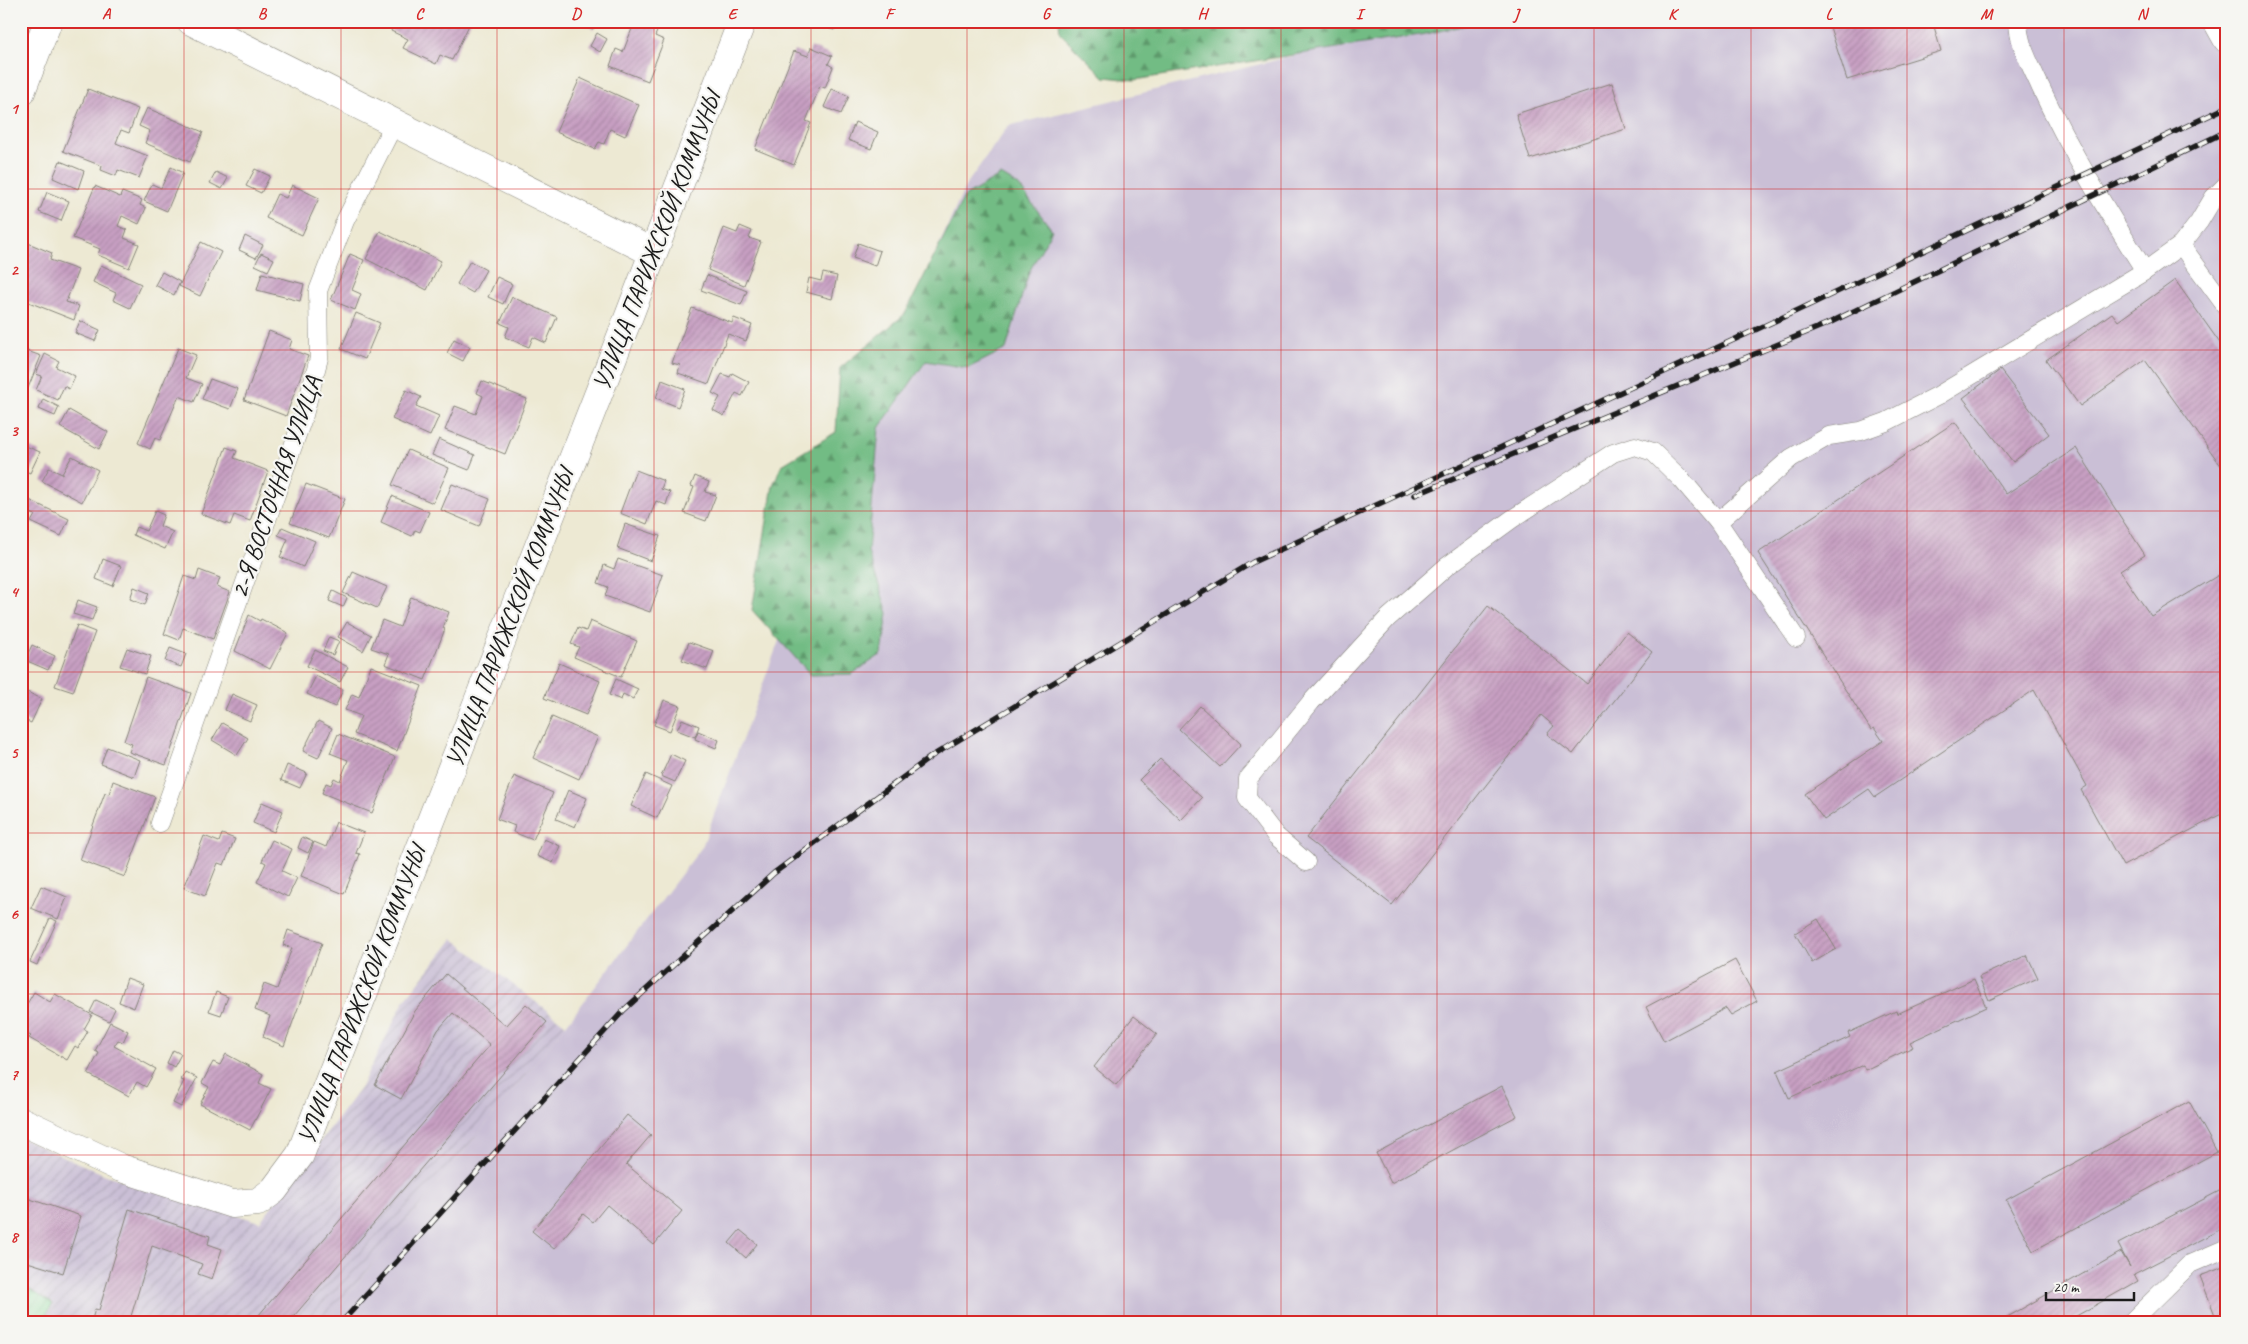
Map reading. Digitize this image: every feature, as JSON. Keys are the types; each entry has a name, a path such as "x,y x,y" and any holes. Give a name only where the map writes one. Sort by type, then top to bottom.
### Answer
{"street":[{"path":"21,92 48,21"},
{"path":"190,21 652,252"},
{"name":"УЛИЦА ПАРИЖСКОЙ КОММУНЫ","path":"21,1120 121,1168 232,1204 258,1202 274,1190 300,1155 742,21"},
{"path":"2217,21 2227,39"}],"lane":[{"path":"2018,21 2018,28 2029,62 2068,143 2096,194 2145,272"},
{"name":"2-Я ВОСТОЧНАЯ УЛИЦА","path":"160,823 304,415 319,358 318,291 346,221 394,124"},
{"path":"1718,522 1791,458 1829,436 1861,431 1886,422 1939,394 2145,272 2181,246 2199,222 2214,196 2226,184"},
{"path":"2181,246 2227,308"},
{"path":"1306,862 1276,836 1247,798 1248,779 1311,702 1388,618 1446,567 1512,519 1605,458 1635,446 1653,452 1682,480 1718,522 1796,638"},
{"path":"2130,1323 2190,1264 2227,1248"}],"shaded area":[{"path":"1435,21 2227,21 2227,1323 325,1323 566,1025 702,847 870,397 966,185 1008,126"},
{"path":"453,939 566,1025 325,1323 40,1323 53,1304 21,1284 21,1138 106,1175 260,1222 361,1087 404,1001"}],"green space":[{"path":"1059,21 1484,21 1426,34 1134,80 1104,77 1060,33"},
{"path":"1001,175 1019,186 1052,230 1029,272 1006,349 968,368 926,361 879,428 868,552 888,613 882,654 852,674 811,675 752,610 773,485 782,465 836,432 840,368 905,314 964,197"},
{"path":"21,1284 53,1304 40,1323 21,1323"}],"building":[{"path":"395,21 471,21 452,60 440,55 436,64 403,48 408,39 391,31"},
{"path":"587,21 597,21 593,29 585,24"},
{"path":"635,21 644,21 659,27 655,36 664,40 648,81 610,66 616,49 623,52"},
{"path":"1839,21 1938,21 1933,23 1941,51 1847,80 1829,24"},
{"path":"808,22 837,22 834,30"},
{"path":"597,33 607,39 600,52 590,46"},
{"path":"811,47 832,56 828,64 833,67 825,88 820,86 806,121 811,123 794,165 755,149 794,51 808,56"},
{"path":"580,78 639,105 625,136 610,129 604,144 599,142 595,149 556,132"},
{"path":"1612,83 1626,129 1530,159 1516,114"},
{"path":"88,89 138,109 129,133 121,130 116,143 148,156 139,178 118,170 116,176 101,170 102,166 63,151"},
{"path":"832,89 849,96 841,114 824,107"},
{"path":"147,108 203,132 190,162 145,143 150,131 139,126"},
{"path":"855,122 878,132 871,149 848,140"},
{"path":"60,161 84,171 78,189 53,178"},
{"path":"171,167 183,173 167,211 144,201 152,184 161,188"},
{"path":"255,169 270,176 261,193 246,186"},
{"path":"216,172 228,178 222,189 210,183"},
{"path":"292,185 319,198 302,235 266,218 277,194 286,198"},
{"path":"95,186 120,197 122,192 142,200 140,205 146,208 139,224 122,216 118,226 127,230 124,238 139,244 129,268 98,255 100,249 73,238"},
{"path":"47,192 69,201 61,221 39,212"},
{"path":"740,226 752,231 749,238 761,242 744,285 708,270 724,228 737,233"},
{"path":"380,231 441,261 427,290 366,259"},
{"path":"245,236 263,245 256,258 239,250"},
{"path":"201,242 221,252 200,296 179,286"},
{"path":"28,243 52,253 50,260 78,270 66,302 79,306 74,320 26,301 21,313 21,261"},
{"path":"858,243 880,251 875,266 853,258"},
{"path":"261,253 274,259 268,271 255,265"},
{"path":"350,254 364,260 352,290 361,294 355,310 331,300"},
{"path":"470,261 486,270 473,293 457,284"},
{"path":"101,265 141,284 130,308 113,300 116,293 93,282"},
{"path":"162,272 180,282 174,295 155,285"},
{"path":"262,273 304,284 300,301 257,290"},
{"path":"823,273 837,276 832,299 806,292 809,278 821,281"},
{"path":"707,275 747,291 741,305 701,290"},
{"path":"497,277 512,284 503,304 488,297"},
{"path":"2175,280 2227,353 2227,474 2145,360 2080,406 2046,360 2112,313 2118,321"},
{"path":"512,297 557,317 546,343 533,337 529,347 505,337 509,327 500,323"},
{"path":"692,308 732,323 734,318 752,325 746,341 728,334 709,384 678,373 680,365 672,363"},
{"path":"356,313 380,323 365,359 341,349"},
{"path":"80,321 100,330 95,341 75,333"},
{"path":"269,331 292,340 289,349 308,356 286,416 244,400"},
{"path":"21,338 26,339 22,349 41,356 28,388 21,385"},
{"path":"454,339 470,347 463,361 447,353"},
{"path":"178,348 196,355 186,378 202,384 194,402 179,396 160,440 155,438 150,449 138,443"},
{"path":"45,354 59,361 56,367 75,376 69,389 64,386 58,400 36,390 42,376 36,374"},
{"path":"2000,370 2049,434 2013,462 1963,398"},
{"path":"732,373 749,382 742,396 736,393 724,416 713,410 720,397 712,393 722,374 730,377"},
{"path":"210,379 238,389 230,409 202,399"},
{"path":"662,380 685,389 678,407 656,398"},
{"path":"482,381 527,399 505,454 445,430 455,406 476,414 483,396 477,393"},
{"path":"406,390 421,397 416,406 439,416 430,436 392,419"},
{"path":"43,399 59,407 55,416 39,409"},
{"path":"69,410 108,432 99,449 60,427"},
{"path":"1955,422 2006,494 2076,448 2145,555 2120,571 2151,616 2227,570 2227,811 2123,866 2081,790 2087,786 2034,690 1875,797 1869,789 1824,820 1805,794 1883,741 1874,728 1871,730 1758,553"},
{"path":"439,439 475,455 469,470 432,455"},
{"path":"21,444 40,452 30,473 21,469"},
{"path":"226,447 237,451 234,458 268,471 250,521 234,515 230,525 201,514"},
{"path":"408,450 449,468 433,503 392,485"},
{"path":"72,456 98,470 82,502 42,481 49,468 62,474"},
{"path":"636,470 664,481 661,489 670,492 666,505 656,501 647,524 620,513"},
{"path":"695,476 709,482 705,492 716,495 706,521 684,513 694,487 691,486"},
{"path":"306,484 345,499 329,538 290,523"},
{"path":"452,484 490,499 479,526 441,510"},
{"path":"21,496 69,519 61,536 31,522 35,515 21,508"},
{"path":"392,496 429,512 420,532 415,530 412,536 381,522"},
{"path":"155,511 164,515 160,526 173,532 165,549 133,535 136,527 146,531"},
{"path":"625,524 660,536 651,561 617,548"},
{"path":"282,527 315,541 303,567 280,557 288,539 278,535"},
{"path":"103,559 121,566 113,586 96,579"},
{"path":"618,559 663,575 650,612 605,596 608,587 598,583 604,565 614,569"},
{"path":"199,570 220,578 217,587 230,592 213,639 183,628 179,640 164,634 184,576 196,580"},
{"path":"353,572 387,587 377,608 343,593"},
{"path":"134,587 149,593 145,605 130,599"},
{"path":"333,591 347,598 343,607 329,601"},
{"path":"411,597 449,612 443,628 445,629 425,680 385,664 389,654 371,648 382,620 400,627"},
{"path":"78,600 97,607 92,620 73,614"},
{"path":"1488,606 1587,684 1627,632 1652,652 1573,754 1547,734 1554,726 1541,715 1392,905 1306,838"},
{"path":"249,615 288,633 270,669 235,651"},
{"path":"590,621 637,641 621,677 574,657 579,647 571,644 578,628 586,631"},
{"path":"347,622 371,635 363,651 338,637"},
{"path":"77,625 95,632 73,692 55,686"},
{"path":"329,637 339,641 333,655 323,651"},
{"path":"689,642 714,651 707,669 682,660"},
{"path":"32,645 55,656 48,670 25,660"},
{"path":"127,648 151,656 145,674 120,666"},
{"path":"170,648 186,654 181,667 165,661"},
{"path":"315,650 348,667 340,682 307,666"},
{"path":"559,663 600,681 586,715 544,698"},
{"path":"371,666 422,686 397,751 354,734 361,716 345,710 352,694 359,697"},
{"path":"316,676 343,690 335,707 307,694"},
{"path":"146,677 191,693 166,765 129,752 132,744 124,741"},
{"path":"616,679 638,689 633,699 623,694 621,700 609,695"},
{"path":"25,691 42,699 31,723 21,718 21,700"},
{"path":"232,694 257,705 250,721 225,710"},
{"path":"664,700 680,706 670,731 654,725"},
{"path":"1200,706 1241,744 1220,767 1179,729"},
{"path":"552,717 598,737 579,779 533,758"},
{"path":"682,719 699,726 695,737 677,730"},
{"path":"318,721 332,728 318,758 303,751"},
{"path":"222,723 248,738 237,755 212,740"},
{"path":"698,731 719,740 716,748 695,739"},
{"path":"338,734 395,757 372,813 322,793 326,783 331,785 334,778 340,781 348,760 330,753"},
{"path":"107,747 140,760 134,777 101,764"},
{"path":"671,754 685,761 675,782 661,776"},
{"path":"1160,759 1202,798 1181,820 1139,780"},
{"path":"287,765 307,773 300,788 281,780"},
{"path":"646,774 672,786 657,818 631,806"},
{"path":"514,776 553,793 533,840 513,832 515,826 497,819"},
{"path":"113,781 155,797 125,877 80,860 105,793 109,794"},
{"path":"568,790 587,798 575,827 556,819"},
{"path":"262,802 283,811 274,832 253,823"},
{"path":"336,822 364,833 356,853 360,854 344,894 301,876 314,842 326,847"},
{"path":"222,834 235,839 224,865 218,863 205,896 184,888 204,836 219,842"},
{"path":"302,837 313,842 308,853 298,848"},
{"path":"544,839 560,846 553,863 537,856"},
{"path":"272,840 292,849 282,871 297,878 288,897 257,882 266,863 262,861"},
{"path":"41,886 67,897 58,919 31,908"},
{"path":"50,918 57,921 37,965 30,962"},
{"path":"1818,919 1836,949 1812,963 1795,933"},
{"path":"288,930 322,943 284,1046 263,1037 270,1016 255,1010 264,984 277,989 292,948 283,945"},
{"path":"2027,955 2038,978 1989,1000 1979,977"},
{"path":"1735,960 1757,1001 1731,1015 1726,1008 1664,1041 1646,1007"},
{"path":"446,974 506,1026 526,1004 547,1022 288,1323 252,1323 490,1045 453,1013 438,1030 401,1099 375,1085 415,1011"},
{"path":"127,978 143,984 134,1008 119,1002"},
{"path":"1974,979 1986,1007 1910,1042 1913,1047 1865,1070 1863,1065 1789,1098 1777,1071 1850,1037 1848,1033 1896,1011 1897,1014"},
{"path":"34,992 50,1002 55,994 92,1015 84,1029 88,1031 78,1048 75,1046 67,1060 29,1038 31,1036 21,1031 21,1014"},
{"path":"216,992 228,997 221,1015 209,1011"},
{"path":"96,1000 115,1009 109,1021 90,1012"},
{"path":"1134,1016 1157,1034 1116,1085 1094,1067"},
{"path":"110,1022 128,1031 123,1042 118,1040 114,1046 156,1069 146,1087 137,1082 129,1096 88,1074 99,1053 95,1051"},
{"path":"173,1050 181,1054 174,1067 167,1063"},
{"path":"226,1054 263,1074 259,1083 271,1089 250,1130 200,1104 209,1087 202,1083 213,1062 220,1065"},
{"path":"185,1072 197,1078 181,1107 173,1103 184,1081 181,1080"},
{"path":"1502,1086 1517,1116 1391,1183 1376,1153"},
{"path":"2189,1101 2217,1152 2033,1251 2006,1200"},
{"path":"627,1115 651,1135 626,1164 682,1211 654,1245 607,1205 593,1222 583,1214 554,1249 532,1231"},
{"path":"2225,1188 2227,1226 2134,1274 2138,1281 2064,1323 1997,1323 2121,1252 2130,1267 2118,1244"},
{"path":"21,1196 81,1216 63,1273 21,1260"},
{"path":"129,1209 210,1236 208,1244 222,1249 212,1279 198,1274 202,1264 152,1246 129,1323 91,1323 95,1309 99,1310"},
{"path":"740,1230 757,1244 746,1258 729,1243"},
{"path":"2227,1266 2227,1322 2218,1323 2200,1276"}],"tram line":[{"path":"21,28 24,21"}],"railway":[{"path":"341,1323 624,1010 774,873 932,756 1253,562 1807,306 2227,107"},
{"path":"1415,495 1829,323 2227,131"}]}
